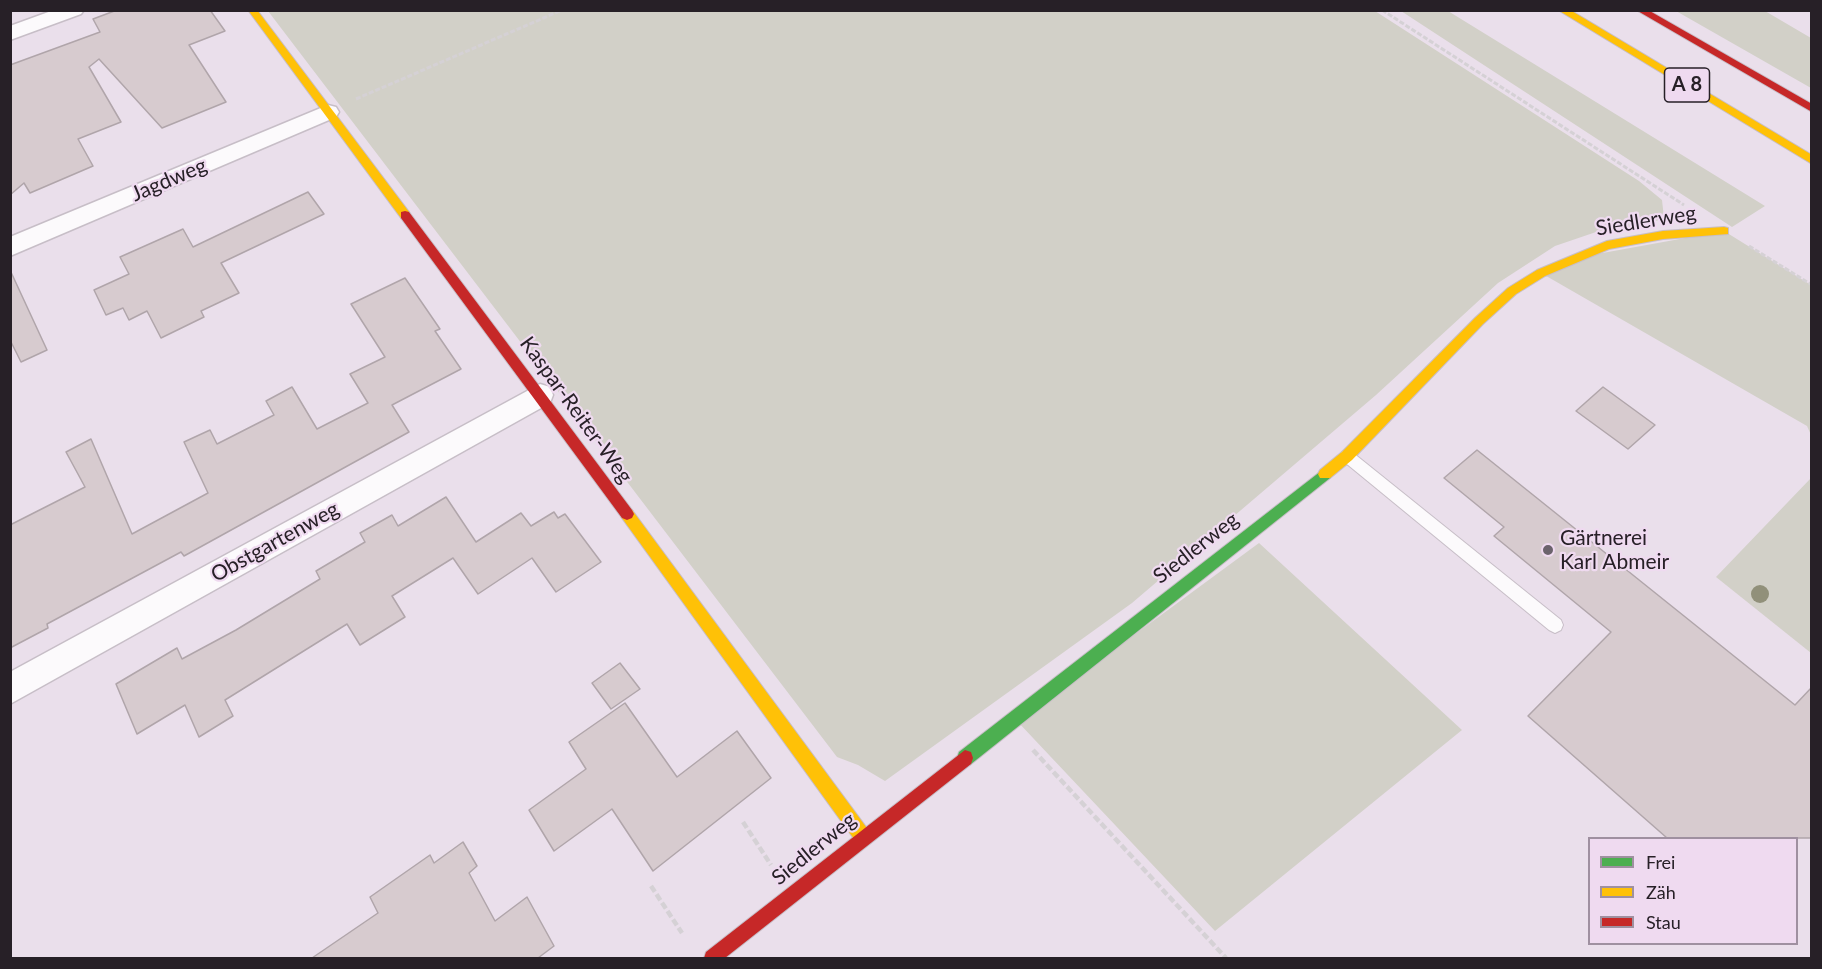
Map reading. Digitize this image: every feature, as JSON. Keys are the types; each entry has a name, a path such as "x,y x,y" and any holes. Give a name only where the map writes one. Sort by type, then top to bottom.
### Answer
{"main road":[{"name":"Kaspar-Reiter-Weg","path":"252,10 540,395 863,837"},
{"name":"A 8","path":"1562,10 1812,160"},
{"name":"A 8","path":"1640,10 1812,109"},
{"name":"Siedlerweg","path":"712,958 1347,456 1479,321 1512,291 1541,273 1607,244 1663,235 1724,231"}],"street":[{"path":"10,34 74,10"},
{"name":"Jagdweg","path":"10,248 328,112"},
{"name":"Obstgartenweg","path":"10,689 540,395"}],"lane":[{"path":"1347,456 1555,625"}],"path":[{"path":"328,112 562,10"},
{"path":"1382,10 1724,231 1812,285"},
{"path":"1008,723 1226,958"},
{"path":"743,822 790,895"},
{"path":"651,886 686,940"}],"shaded area":[{"path":"268,11 1375,11 1639,181 1662,200 1664,218 1643,226 1599,231 1555,246 1498,283 1376,395 1132,603 885,781 858,765 837,757"},
{"path":"1401,11 1448,11 1765,206 1732,227"},
{"path":"1676,11 1765,11 1811,38 1811,88"},
{"path":"1724,231 1811,285 1811,435 1807,426 1541,273 1575,258"},
{"path":"1811,478 1811,653 1716,577"},
{"path":"1259,543 1462,730 1215,931 1017,721"}],"building":[{"path":"117,10 210,10 225,31 189,45 226,102 162,128 99,59 89,67 121,122 78,139 93,166 30,193 24,183 10,195 10,65 100,32 93,19"},
{"path":"308,192 324,214 221,263 239,293 201,311 204,317 161,338 147,311 129,320 123,308 106,315 94,290 129,274 120,257 183,229 193,247"},
{"path":"10,270 47,350 21,362 10,340"},
{"path":"405,278 440,329 435,331 461,369 392,405 409,432 184,556 181,552 47,624 48,628 10,648 10,525 85,487 66,452 91,439 132,534 208,493 184,442 210,430 217,444 274,415 266,401 292,387 317,429 368,403 350,374 385,357 351,304"},
{"path":"1603,387 1655,425 1628,449 1576,411"},
{"path":"1477,450 1795,705 1812,687 1812,838 1666,837 1528,716 1611,632 1494,536 1504,527 1444,478"},
{"path":"446,497 476,542 521,513 531,526 554,512 558,518 565,514 601,562 556,592 532,558 478,594 453,558 392,596 405,617 360,645 347,624 225,700 233,716 199,737 185,705 137,734 116,684 177,648 182,659 236,630 320,579 316,571 365,542 360,533 392,515 398,526"},
{"path":"620,663 640,689 611,709 592,683"},
{"path":"625,703 677,777 737,731 771,778 653,871 612,809 554,851 529,810 586,769 569,742"},
{"path":"463,842 477,866 469,873 495,921 527,897 554,946 538,958 312,958 378,913 370,897 430,855 434,863"}],"traffic: fast":[{"path":"965,758 1325,474"}],"traffic: slow":[{"path":"252,10 405,215"},
{"path":"1562,10 1812,160"},
{"path":"1325,474 1347,456 1479,321 1512,291 1541,273 1607,245 1663,235 1724,231"},
{"path":"627,514 863,837"}],"traffic: jam":[{"path":"1640,10 1812,109"},
{"path":"405,215 627,514"},
{"path":"712,958 965,758"}],"place":[{"name":"Gärtnerei Karl Abmeir","path":"1548,550"}]}
